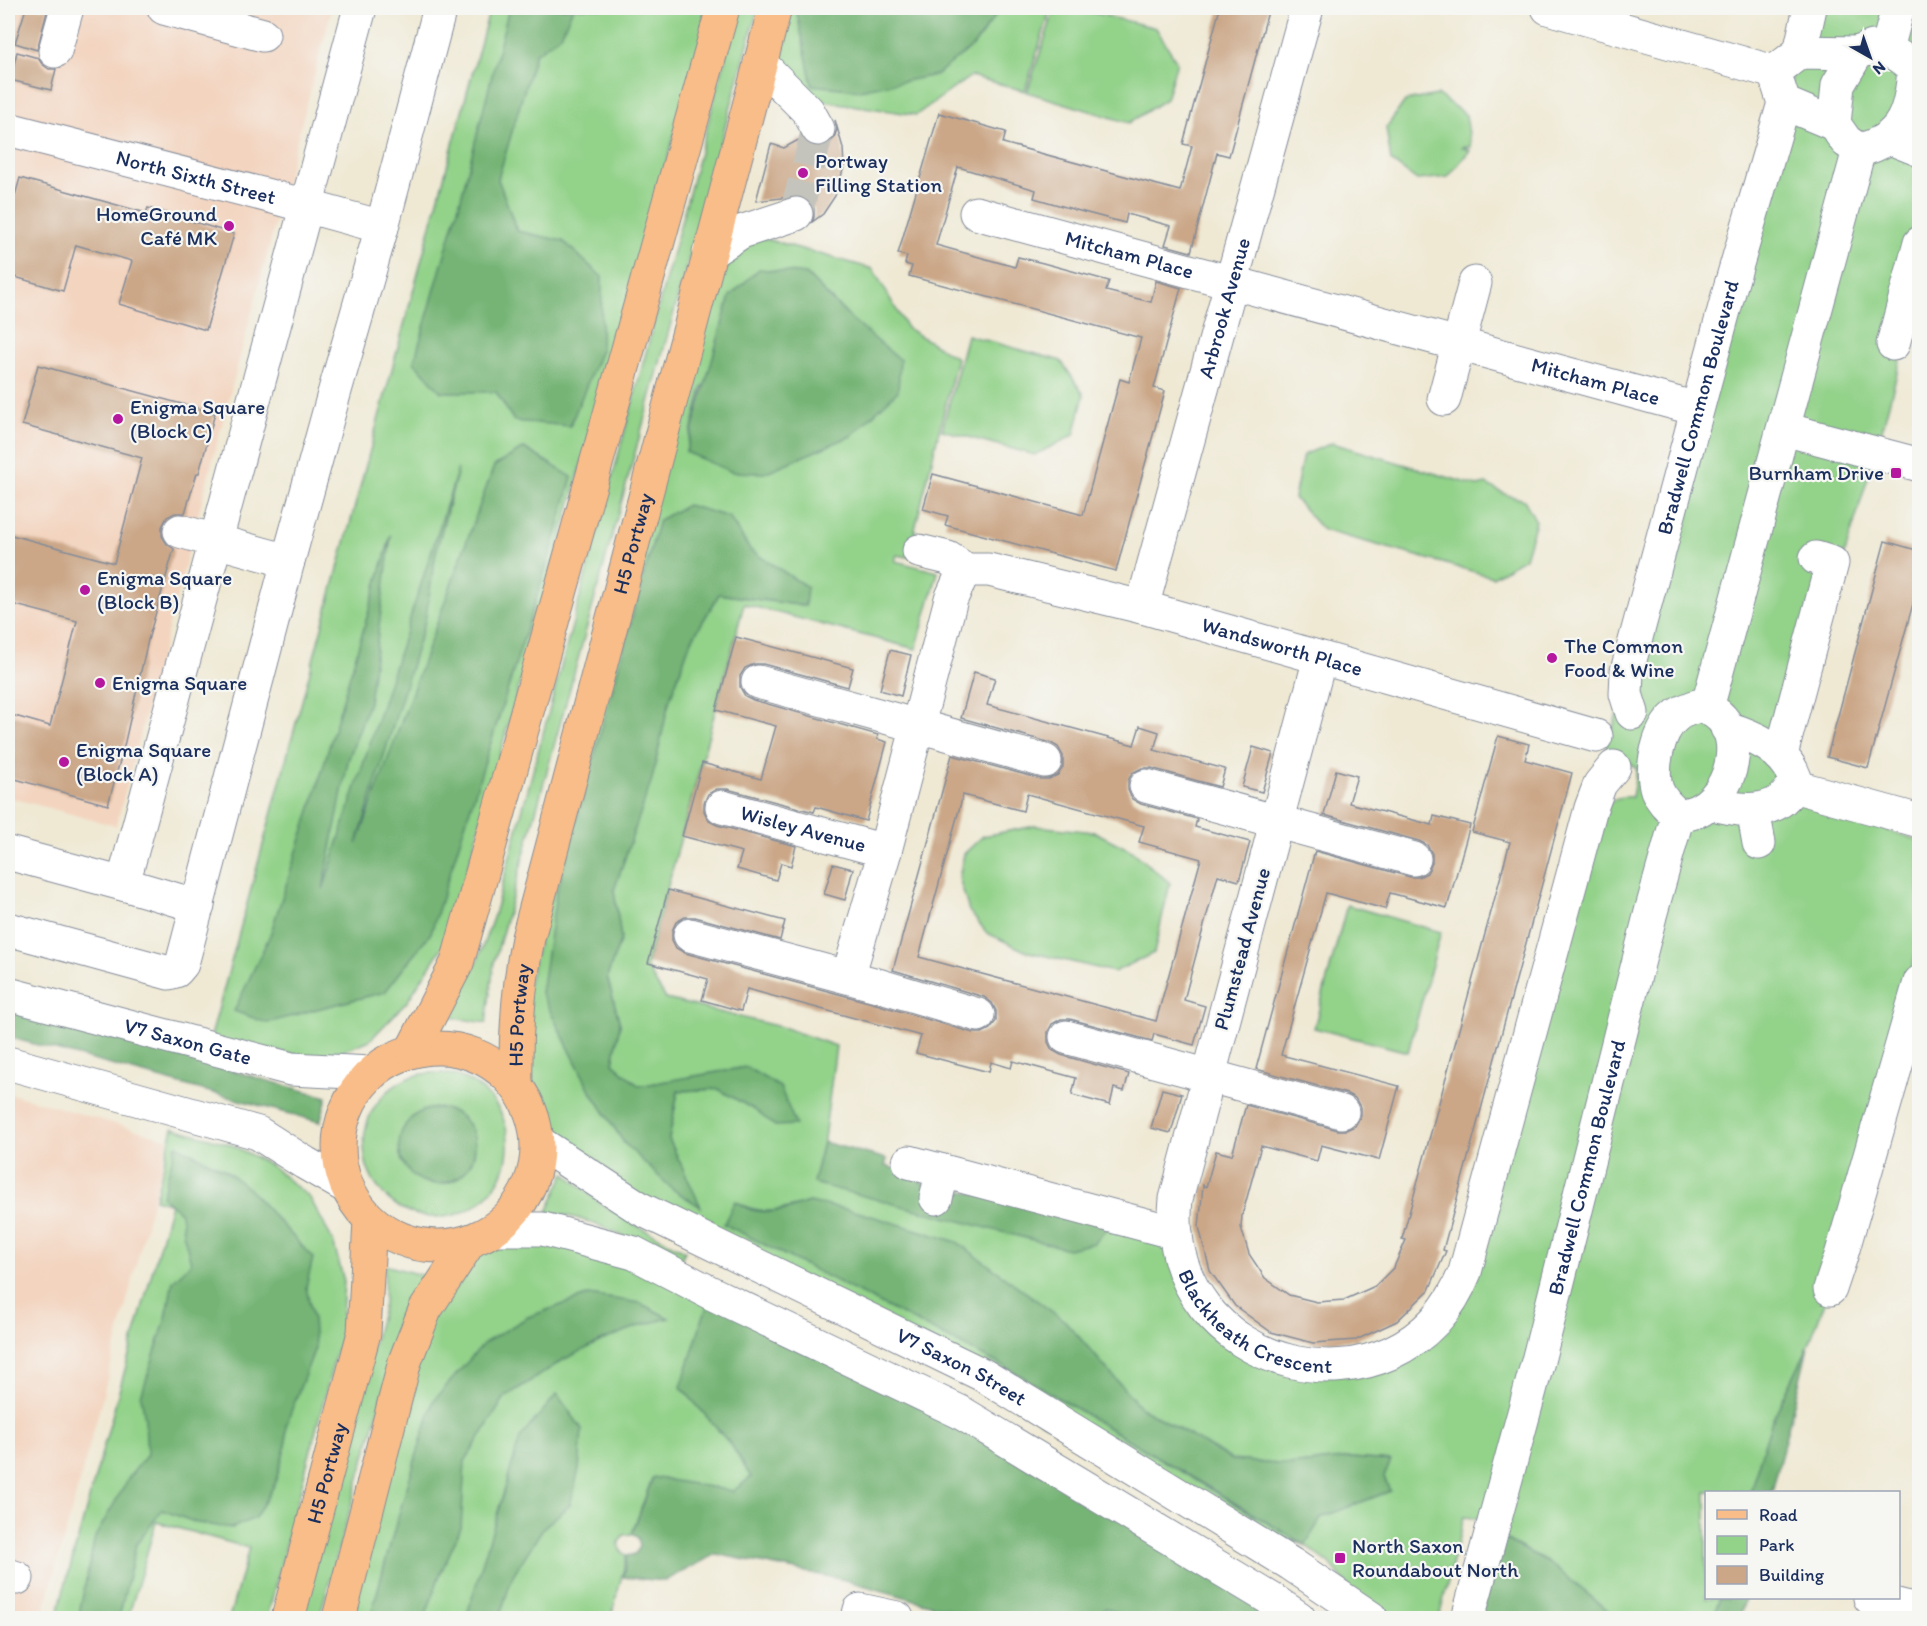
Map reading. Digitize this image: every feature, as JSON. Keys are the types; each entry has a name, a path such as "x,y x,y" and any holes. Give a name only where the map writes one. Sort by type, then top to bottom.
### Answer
{"main road":[{"path":"412,1050 457,963 723,8"},
{"name":"H5 Portway","path":"516,1084 516,1035 520,980 528,938 775,8"},
{"path":"339,1618 405,1360 425,1310 483,1235 518,1205 534,1175 538,1142 531,1112 516,1084 495,1065 469,1052 440,1047 412,1050 390,1059 371,1072 351,1097 340,1126 338,1156 345,1186 356,1205 370,1221 400,1240 435,1247 483,1235"},
{"name":"H5 Portway","path":"288,1618 364,1333 370,1221"}],"street":[{"path":"55,51 67,8"},
{"path":"164,8 263,35"},
{"path":"123,884 360,8"},
{"path":"8,929 169,973 176,971 182,964 288,561 382,227 440,8"},
{"name":"Arbrook Avenue","path":"1142,606 1307,8"},
{"path":"1551,8 1774,72"},
{"path":"1800,52 1810,8"},
{"path":"1834,124 1838,85 1872,51 1898,8"},
{"path":"1872,51 1902,57 1917,70 1904,121 1890,138 1876,146 1859,150 1846,141 1834,124 1784,103 1774,72 1800,52 1872,51"},
{"path":"760,63 808,111 818,129"},
{"name":"Bradwell Common Boulevard","path":"1632,713 1626,694 1628,672 1730,288 1784,103"},
{"name":"North Sixth Street","path":"8,129 382,227"},
{"path":"1890,138 1920,150"},
{"path":"1710,803 1728,808 1753,810 1777,804 1789,794 1793,786 1795,778 1793,772 1781,755 1749,735 1717,718 1697,706 1675,716 1632,713 1615,716 1608,720 1596,736 1598,751 1614,767 1657,791 1678,815 1694,813 1710,803 1720,793 1732,764 1733,749 1717,718 1784,429 1859,150"},
{"name":"Mitcham Place","path":"976,213 1697,409"},
{"path":"710,253 741,232 796,214"},
{"path":"1893,344 1920,243"},
{"path":"1444,399 1475,283"},
{"path":"1784,429 1920,465"},
{"path":"180,531 288,561"},
{"path":"919,551 948,558 966,570"},
{"path":"1781,755 1832,563 1816,558"},
{"name":"Wandsworth Place","path":"966,570 999,572 1142,606 1596,736"},
{"name":"Wisley Avenue","path":"848,977 885,850 951,599 966,570"},
{"name":"Plumstead Avenue","path":"1176,1233 1176,1199 1320,658"},
{"path":"758,682 1044,761"},
{"path":"1657,791 1654,772 1658,743 1675,716"},
{"name":"Blackheath Crescent","path":"909,1162 940,1184 1176,1233 1182,1262 1191,1285 1216,1320 1249,1346 1280,1360 1330,1367 1355,1364 1400,1347 1419,1334 1440,1314 1454,1294 1465,1272 1591,808 1600,784 1614,767"},
{"path":"1146,786 1414,859"},
{"path":"1793,786 1920,821"},
{"name":"Wisley Avenue","path":"722,807 885,850"},
{"path":"1753,810 1759,843"},
{"name":"Bradwell Common Boulevard","path":"1468,1618 1538,1361 1651,912 1678,815"},
{"path":"8,853 198,906"},
{"path":"690,935 848,977 978,1015"},
{"path":"1830,1289 1920,982"},
{"name":"V7 Saxon Gate","path":"8,994 291,1069 371,1072"},
{"path":"1066,1037 1342,1112"},
{"path":"8,1063 258,1132 345,1186"},
{"name":"V7 Saxon Street","path":"538,1142 651,1214 983,1375 1291,1564 1371,1618"},
{"name":"V7 Saxon Street","path":"483,1235 543,1229 634,1253 711,1293 960,1412 1299,1618"},
{"path":"1874,1599 1920,1611"},
{"path":"858,1618 860,1610 897,1618"}],"shaded area":[{"path":"8,8 332,8 116,826 8,797"},
{"path":"8,1093 168,1139 100,1407 42,1618 8,1618"}],"green space":[{"path":"490,8 710,8 448,938 407,1002 370,1040 322,1059 210,1040"},
{"path":"509,8 573,8 561,35 535,54 498,179 517,231 563,241 602,277 601,350 570,426 514,421 496,392 441,392 414,362 461,198"},
{"path":"739,8 758,8 494,963 486,1023 448,1017 477,962 494,915"},
{"path":"775,8 799,8 797,14 859,90 885,84 973,46 1001,8 1051,8 1025,91 971,76 916,115 792,96 760,63"},
{"path":"799,8 1001,8 973,46 936,75 859,90 812,85 797,13"},
{"path":"1055,8 1074,8 1156,28 1177,62 1166,99 1129,123 1027,92"},
{"path":"1811,8 1919,8 1919,289 1880,438 1779,770 1775,795 1919,840 1919,940 1830,1289 1808,1347 1771,1423 1750,1491 1705,1491 1705,1599 1720,1599 1714,1618 1617,1618 1548,1562 1501,1537 1495,1520 1464,1517 1439,1618 1374,1618 1330,1564 1304,1545 1322,1517 1390,1491 1384,1477 1390,1461 1350,1458 1290,1465 1232,1460 1140,1407 1065,1321 809,1202 789,1208 763,1211 735,1201 724,1224 1013,1371 1303,1544 1212,1516 538,1142 531,1111 516,1084 516,1035 709,253 741,232 873,269 907,328 957,358 915,529 919,551 907,557 897,555 895,561 938,572 916,649 744,604 646,967 666,999 785,1028 836,1046 824,1139 813,1183 1111,1225 1156,1238 1275,1368 1441,1327 1598,817 1616,798 1632,797 1637,768 1613,755 1607,748 1608,733 1613,728","holes":["806,274 849,317 686,452 702,388","729,517 750,550 775,568 805,606 719,594 690,643 669,702 614,890 621,938 607,977 620,1024 613,1063 639,1086 746,1067 775,1126 755,1110 718,1089 678,1091 669,1139 700,1206 624,1143 590,1090 541,993 591,770 659,520"]},
{"path":"1438,95 1466,115 1471,147 1461,147 1470,150 1448,177 1417,180 1391,161 1386,128 1405,101"},
{"path":"759,269 806,274 849,317 900,360 898,391 851,436 764,473 732,472 686,452 730,296"},
{"path":"967,335 1061,361 1084,395 1074,435 1035,455 942,430"},
{"path":"1332,443 1477,486 1486,484 1507,495 1524,500 1536,521 1525,558 1493,577 1323,530 1294,498 1303,455"},
{"path":"524,448 572,477 553,545 431,933 385,992 267,1023 234,1011 270,935 315,795 391,535 369,702 348,761 323,889 458,469 436,552 425,621 357,844 494,466"},
{"path":"687,505 729,517 750,550 807,587 805,606 719,594 690,643 669,702 652,779 614,890 621,938 607,977 620,1024 613,1063 639,1086 746,1067 780,1087 796,1125 775,1126 755,1110 718,1089 678,1091 669,1139 701,1207 672,1189 624,1143 590,1090 541,993 556,895 659,520"},
{"path":"1035,826 1095,832 1132,851 1170,883 1154,953 1114,972 1025,951 987,933 969,911 959,878 964,854 983,836"},
{"path":"1347,905 1441,932 1408,1052 1314,1028"},
{"path":"8,1009 327,1097 320,1122 8,1037"},
{"path":"436,1073 463,1079 487,1094 502,1118 508,1145 502,1172 487,1196 463,1211 436,1217 409,1211 385,1196 370,1172 364,1145 370,1118 385,1094 409,1079"},
{"path":"430,1108 444,1108 458,1114 469,1125 475,1139 472,1161 464,1173 444,1184 430,1184 416,1178 405,1167 399,1153 399,1139 405,1125 416,1114"},
{"path":"173,1128 230,1144 270,1165 310,1198 333,1241 344,1281 341,1334 267,1618 229,1618 249,1548 156,1522 128,1618 56,1618 171,1204 155,1199"},
{"path":"823,1142 887,1159 885,1166 913,1174 923,1184 1111,1225 1094,1243 1068,1249 813,1183"},
{"path":"176,1145 225,1170 249,1189 313,1258 306,1287 313,1319 315,1348 286,1425 286,1445 275,1484 255,1518 232,1528 197,1523 162,1510 136,1545 119,1618 78,1618 95,1537 130,1476 147,1455 141,1396 166,1318 173,1281 191,1263 181,1213 162,1196"},
{"path":"565,1173 601,1204 685,1251 678,1265 598,1225 547,1212"},
{"path":"735,1201 752,1210 768,1212 785,1210 809,1202 855,1211 957,1242 1065,1321 1140,1407 1232,1460 1290,1465 1350,1458 1391,1461 1384,1477 1390,1491 1322,1517 1305,1545 1013,1371 724,1224"},
{"path":"543,1229 711,1293 682,1387 732,1446 751,1477 734,1492 652,1478 632,1534 624,1535 619,1542 620,1550 627,1556 611,1618 343,1618 405,1361 470,1241"},
{"path":"385,1265 424,1276 406,1313 319,1618 301,1618 384,1304"},
{"path":"711,1293 1271,1599 1261,1618 1130,1618 1106,1608 1095,1618 978,1618 845,1580 716,1554 665,1581 623,1577 627,1556 635,1554 640,1547 638,1538 632,1534 653,1477 733,1491 751,1477 732,1446 681,1387"},
{"path":"589,1295 640,1303 669,1318 639,1326 601,1341 563,1360 505,1397 465,1461 461,1528 439,1577 425,1618 370,1618 433,1401 484,1343 528,1317"},
{"path":"1808,1347 1772,1491 1750,1491 1771,1423"},
{"path":"557,1394 582,1429 579,1469 570,1505 543,1528 513,1575 499,1618 466,1618 520,1438"},
{"path":"1501,1537 1548,1562 1617,1618 1480,1618"},
{"path":"1720,1599 1745,1599 1740,1618 1714,1618"},
{"path":"1106,1607 1130,1618 1095,1618"}],"building":[{"path":"26,8 48,8 37,50 15,43"},
{"path":"1220,8 1269,8 1229,156 1217,153 1191,252 1165,245 1171,226 1127,214 1125,223 1076,210 1034,198 1036,190 958,167 936,245 1015,267 1018,257 1043,263 1109,281 1106,291 1151,302 1156,281 1181,288 1154,388 1165,391 1116,571 945,525 948,516 923,509 933,474 1083,515 1120,379 1129,382 1141,338 909,276 912,266 905,264 907,256 898,254 939,113 1006,132 1003,143 1180,191 1192,146 1183,144"},
{"path":"17,52 38,58 49,69 56,69 51,90 10,80"},
{"name":"Portway Filling Station","path":"835,120 843,148 844,167 835,196 823,214 812,222 814,208 808,200 799,196 756,201 771,144 784,148 802,138 809,145 817,148 827,146 834,138 837,129"},
{"path":"20,178 146,213 148,208 234,234 206,330 119,304 132,261 76,245 63,291 8,275 8,220"},
{"path":"38,365 215,413 199,473 197,473 185,513 175,513 167,517 162,527 162,536 174,549 148,640 108,805 8,777 8,714 50,726 77,621 8,603 8,534 114,563 142,458 22,425"},
{"path":"1885,541 1920,551 1920,578 1868,768 1827,757"},
{"path":"736,637 853,668 848,687 763,664 754,664 745,668 740,676 740,687 745,696 878,735 877,739 887,742 866,821 816,807 814,812 727,789 717,789 708,794 704,803 704,811 709,821 796,846 791,866 781,863 776,880 737,869 742,852 682,836 702,763 761,779 776,726 716,710"},
{"path":"890,650 911,655 901,696 880,690"},
{"path":"974,672 995,678 987,705 1134,745 1140,726 1159,732 1154,750 1225,769 1220,787 1151,768 1142,768 1132,773 1128,781 1128,790 1132,799 1141,804 1197,819 1195,827 1250,842 1239,881 1218,875 1200,940 1184,1000 1205,1006 1194,1045 1154,1034 1152,1041 1070,1019 1061,1019 1052,1024 1048,1032 1048,1042 1052,1050 1061,1055 1129,1074 1124,1091 1114,1088 1110,1105 1072,1095 1076,1078 1013,1061 1011,1068 991,1062 989,1072 916,1053 921,1036 747,989 741,1011 702,1000 708,979 648,963 668,890 785,921 780,940 695,917 685,917 676,922 672,931 672,940 676,948 685,953 876,1004 973,1033 982,1033 990,1029 996,1021 996,1011 992,1003 984,997 893,970 952,755 1041,779 1049,779 1058,775 1063,767 1063,756 1058,747 1051,743 961,718","holes":["1027,794 1144,826 1139,842 1201,859 1156,1021 919,957 963,795 1023,811"]},
{"path":"1498,736 1529,744 1525,760 1572,773 1443,1250 1446,1251 1429,1290 1397,1321 1356,1340 1313,1343 1271,1332 1235,1306 1210,1271 1199,1227 1203,1185 1206,1187 1216,1151 1232,1155 1246,1105 1338,1130 1346,1130 1355,1126 1360,1117 1360,1107 1355,1098 1347,1094 1256,1069 1315,851 1410,877 1419,877 1427,873 1432,863 1432,854 1427,845 1419,841 1324,815 1336,770 1357,776 1349,803 1432,825 1434,816 1470,825 1447,908 1390,893 1385,909 1326,893 1281,1055 1399,1086 1379,1160 1321,1145 1317,1161 1261,1146 1241,1227 1249,1254 1265,1278 1289,1295 1317,1302 1344,1300 1375,1286 1394,1267 1406,1240 1402,1239 1510,842 1472,832"},
{"path":"1253,747 1273,753 1262,792 1242,787"},
{"path":"833,864 853,869 845,900 824,894"},
{"path":"1162,1089 1182,1094 1171,1133 1151,1128"}],"tunnel":[{"path":"796,214 818,129"}],"place":[{"name":"Portway Filling Station","path":"803,173"},
{"name":"HomeGround Café MK","path":"229,226"},
{"name":"Enigma Square (Block C)","path":"118,419"},
{"name":"Burnham Drive","path":"1896,473"},
{"name":"Enigma Square (Block B)","path":"85,590"},
{"name":"The Common Food & Wine","path":"1552,658"},
{"name":"Enigma Square","path":"100,683"},
{"name":"Enigma Square (Block A)","path":"64,762"},
{"name":"North Saxon Roundabout North","path":"1340,1558"}]}
